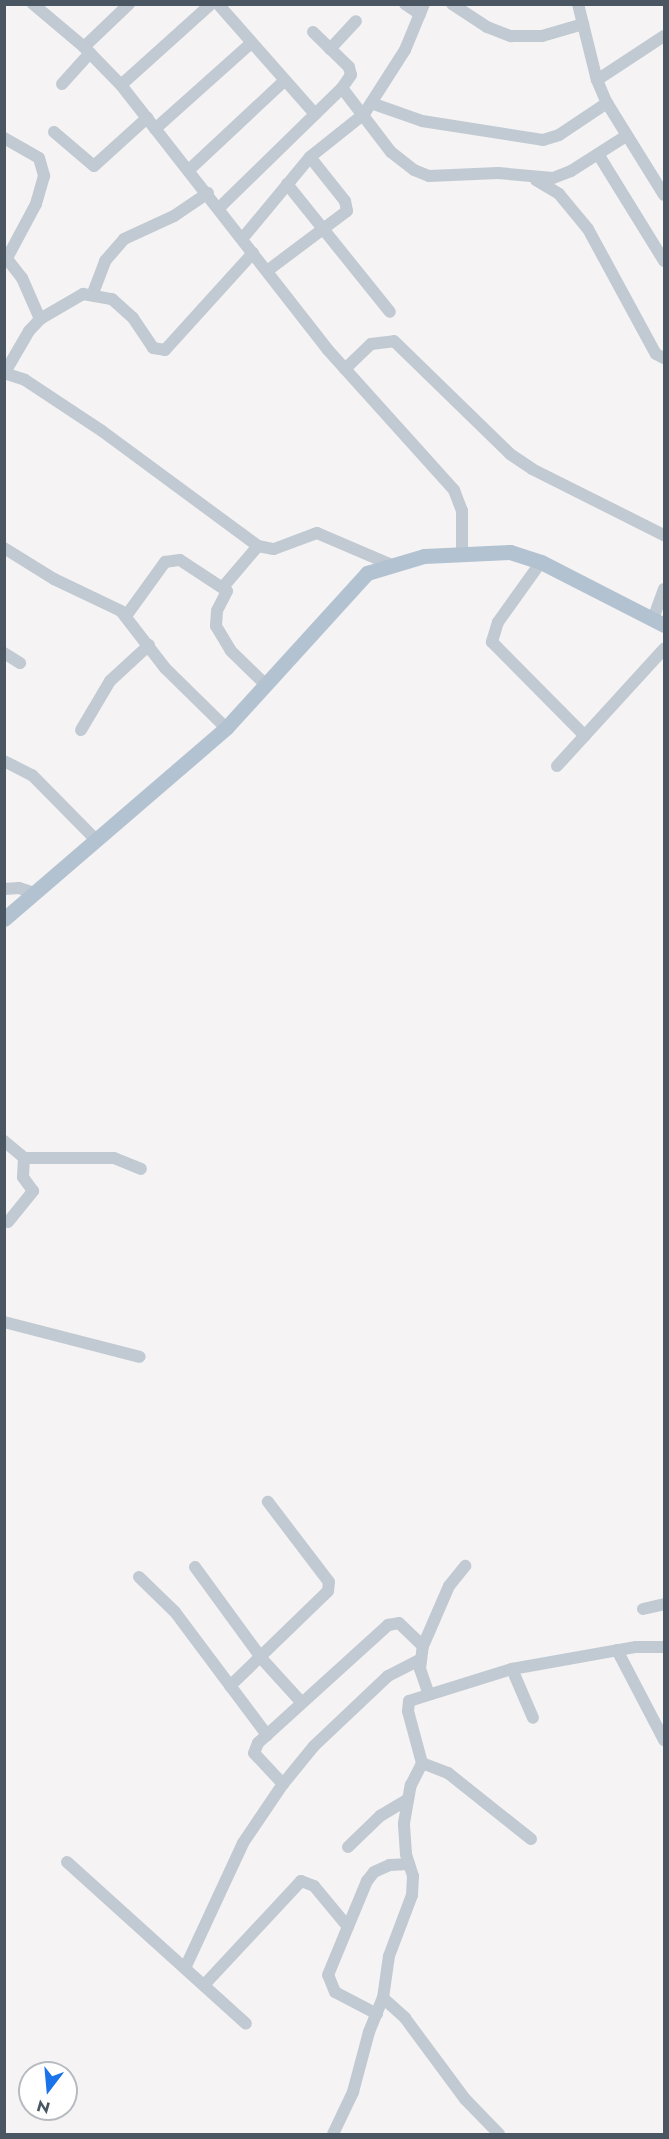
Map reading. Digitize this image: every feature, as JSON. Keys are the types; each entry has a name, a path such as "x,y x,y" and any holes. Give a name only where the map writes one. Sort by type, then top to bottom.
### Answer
{"main road":[{"path":"4,920 226,728 267,686 367,573 424,556 510,552 541,562 659,622"}],"street":[{"path":"33,4 87,50 121,85 190,169 267,272 345,369 454,490 462,511 462,553"},
{"path":"62,84 87,50 129,4"},
{"path":"121,85 211,4"},
{"path":"218,4 250,44 315,114"},
{"path":"242,239 310,157 367,109 405,50 422,9 405,4"},
{"path":"452,4 487,27 511,36 542,36 583,24"},
{"path":"578,4 597,80 607,103 664,195"},
{"path":"330,49 356,21"},
{"path":"219,208 342,88 351,75 349,68 313,32"},
{"path":"597,80 664,36"},
{"path":"155,129 250,44"},
{"path":"190,169 284,81"},
{"path":"342,88 367,109 391,152 421,173 498,173 553,178 626,136"},
{"path":"367,109 422,121 543,140 559,135 607,103"},
{"path":"54,132 94,166 147,118"},
{"path":"4,138 39,158 44,176 36,204 6,257 22,278 40,319"},
{"path":"598,154 664,261"},
{"path":"267,272 323,229 348,206 310,157"},
{"path":"529,177 559,194 588,229 656,354 664,358"},
{"path":"287,184 390,312"},
{"path":"93,293 105,261 124,239 174,216 208,194"},
{"path":"253,253 171,344 159,351 123,307 93,293 83,294 40,319 18,346 5,373 25,380 102,431 258,546 274,549 317,533 392,565"},
{"path":"345,369 371,344 394,341 510,454 532,469 664,536"},
{"path":"223,587 258,546"},
{"path":"4,548 126,615 165,668 226,728"},
{"path":"126,615 170,559 180,560 223,587 228,595 217,610 216,626 231,651 267,686"},
{"path":"541,562 498,622 492,642 585,736"},
{"path":"659,622 664,589"},
{"path":"81,730 110,681 149,645"},
{"path":"557,766 664,649"},
{"path":"4,653 20,663"},
{"path":"4,761 32,775 96,840"},
{"path":"4,889 19,888 34,893"},
{"path":"4,1141 24,1158 91,1155 114,1158 141,1169"},
{"path":"8,1222 33,1191 23,1177 24,1158"},
{"path":"4,1322 141,1357"},
{"path":"230,1686 262,1659 325,1597 329,1581 268,1502"},
{"path":"428,1692 420,1660 423,1646 449,1586 465,1566"},
{"path":"195,1567 262,1659 302,1702"},
{"path":"139,1577 175,1612 267,1736"},
{"path":"643,1609 664,1604"},
{"path":"283,1784 254,1753 267,1736 388,1625 399,1623 423,1646"},
{"path":"333,2134 353,2092 383,1998 389,1956 412,1895 404,1823 407,1800 422,1763 408,1705 413,1697 512,1670 617,1650 664,1647"},
{"path":"617,1650 664,1740"},
{"path":"186,1966 243,1843 283,1784 314,1746 388,1676 420,1660"},
{"path":"512,1670 533,1718"},
{"path":"422,1763 448,1773 531,1839"},
{"path":"348,1847 380,1816 407,1800"},
{"path":"67,1862 186,1966 246,2024"},
{"path":"377,2014 335,1992 328,1983 327,1975 374,1872 390,1865 409,1864"},
{"path":"205,1984 301,1881 314,1886 348,1927"},
{"path":"383,1998 405,2018 465,2099 499,2134"}]}
